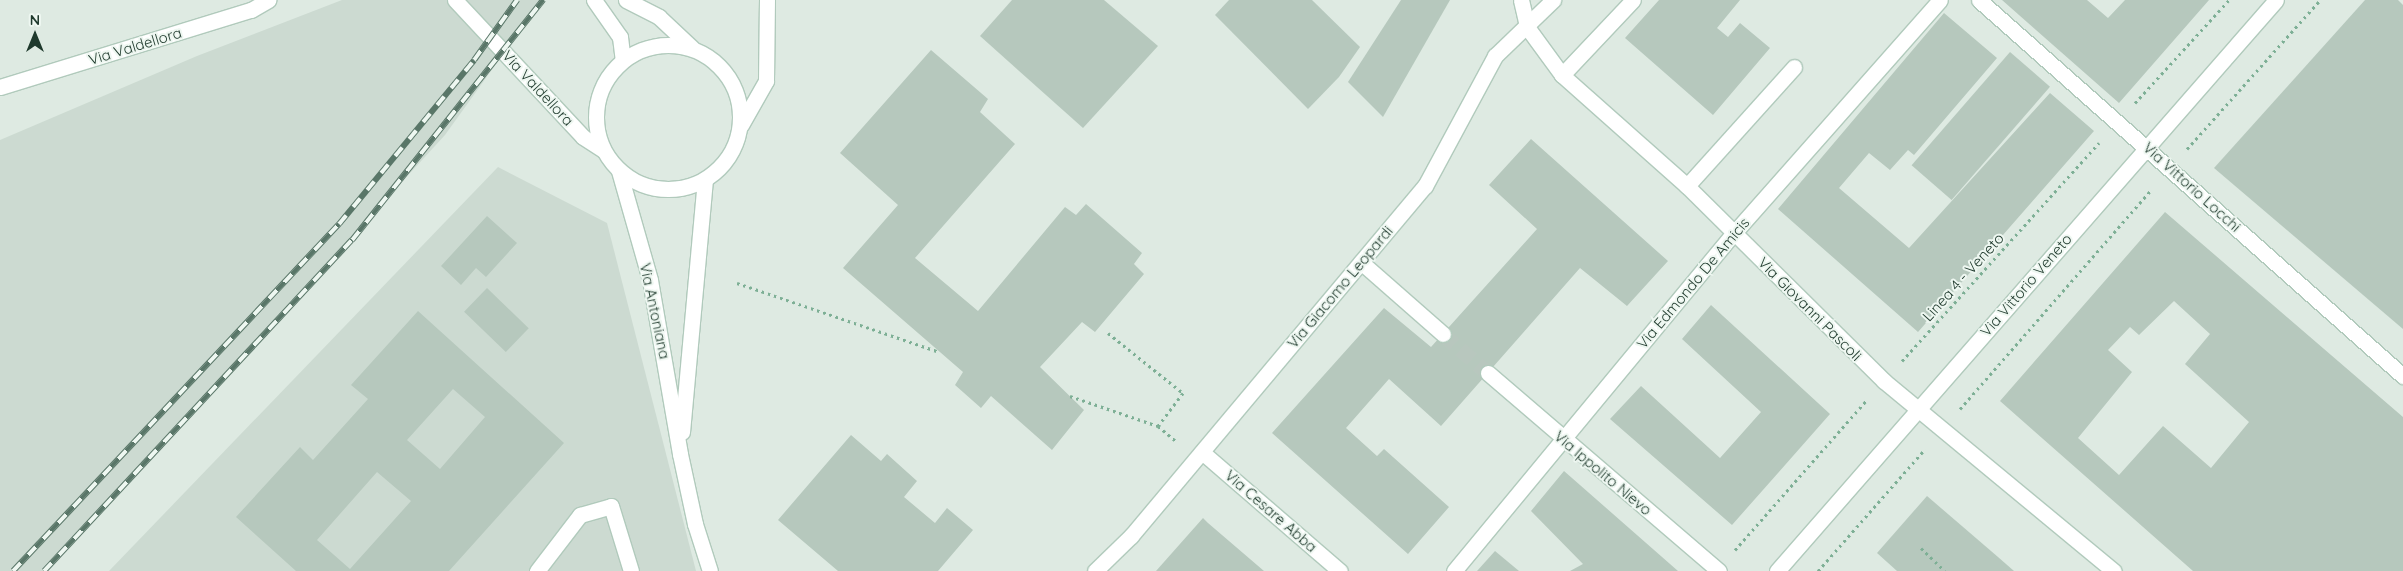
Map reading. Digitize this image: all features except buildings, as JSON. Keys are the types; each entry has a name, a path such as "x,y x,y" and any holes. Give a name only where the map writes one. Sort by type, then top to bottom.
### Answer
{"street":[{"name":"Via Valdellora","path":"0,87 268,0"},
{"name":"Via Valdellora","path":"455,0 583,137 603,150"},
{"path":"594,0 620,38 623,60"},
{"path":"626,0 659,17 692,48 713,60 729,78 739,100 741,124"},
{"path":"692,48 668,44 644,48 623,60 606,78 596,101 596,126 603,150 619,170 638,183 661,190 684,188 705,180 722,165 731,152 741,124 766,81 767,0"},
{"path":"1521,0 1526,27"},
{"name":"Via Giacomo Leopardi","path":"1101,566 1199,455 1425,186 1495,56 1553,0"},
{"path":"1562,75 1634,0"},
{"name":"Via Edmondo De Amicis","path":"1454,571 1733,234 1940,0"},
{"name":"Via Vittorio Locchi","path":"1979,0 2148,147 2403,376"},
{"name":"Via Vittorio Veneto","path":"1777,571 2276,0"},
{"name":"Via Giovanni Pascoli","path":"1526,27 1562,75 1687,186 1733,234 1884,382 1943,428 2114,571"},
{"path":"1687,186 1794,68"},
{"name":"Via Antoniana","path":"619,170 650,280 680,454 695,524 710,571"},
{"name":"Via Antoniana","path":"680,454 705,180"},
{"path":"1361,262 1443,334"},
{"name":"Via Ippolito Nievo","path":"1488,373 1718,570"},
{"name":"Via Cesare Abba","path":"1199,455 1340,571"},
{"path":"537,571 580,514 611,506 631,571"}],"path":[{"name":"Linea 4 - Veneto","path":"1718,570 1884,382 2229,0"},
{"path":"1818,571 2320,0"},
{"path":"738,283 940,352"},
{"path":"1108,333 1183,393 1158,426"},
{"path":"1070,396 1158,426 1199,455"},
{"path":"1921,548 1945,571"}],"shaded area":[{"path":"342,0 542,0 445,135 45,571 0,571 0,140 197,56"},
{"path":"498,167 607,223 696,571 109,571"}],"tunnel":[{"path":"1443,334 1488,373"}],"railway":[{"path":"13,571 339,224 474,60 517,0"},
{"path":"44,571 352,240 543,0"}]}
